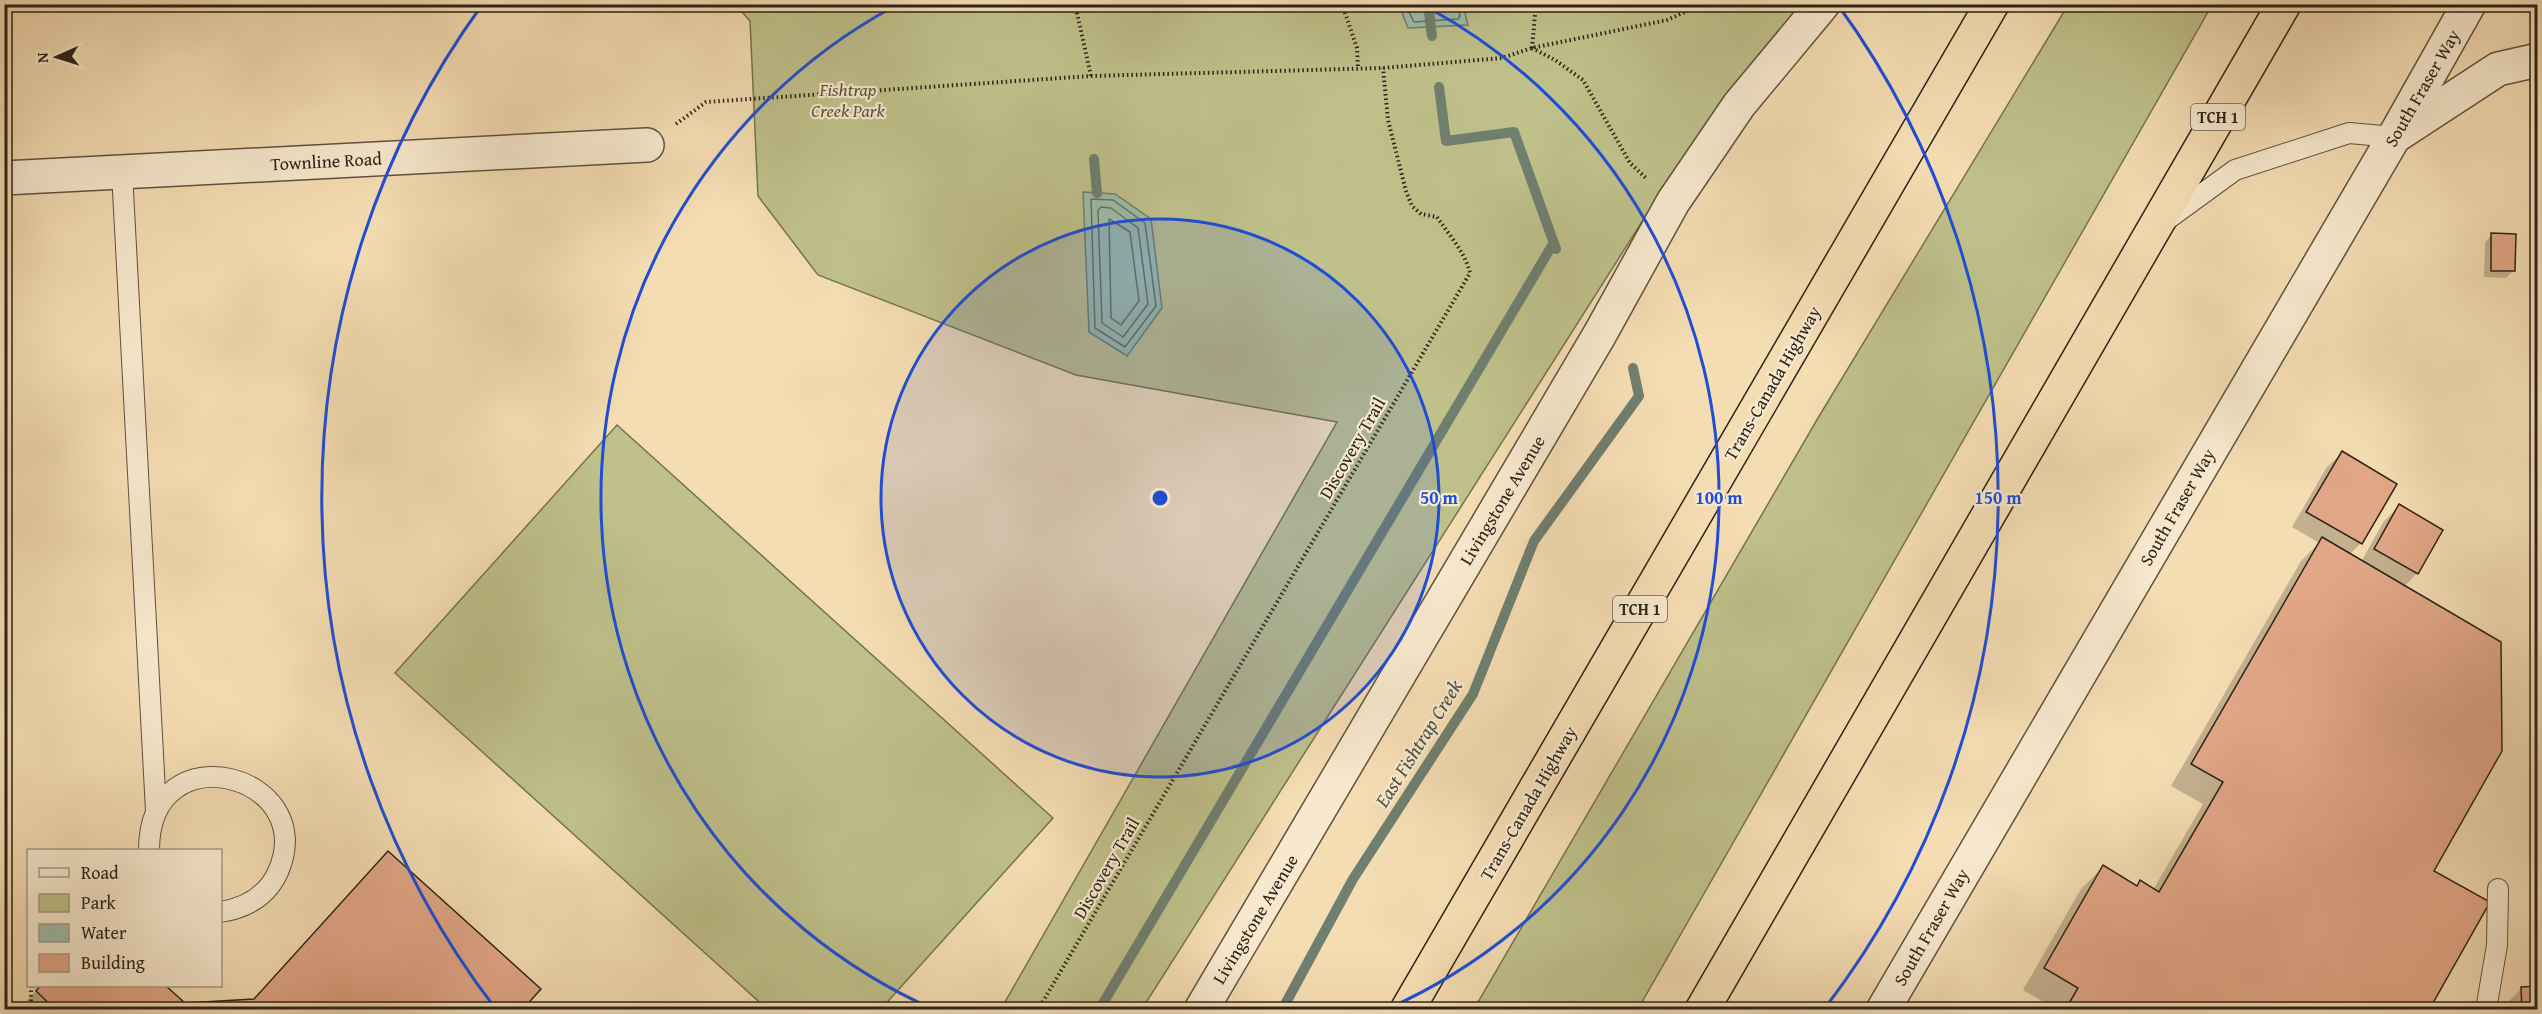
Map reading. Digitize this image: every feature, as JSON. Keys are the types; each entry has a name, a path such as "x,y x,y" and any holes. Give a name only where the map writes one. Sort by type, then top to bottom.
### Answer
{"highway":[{"name":"Trans-Canada Highway","path":"1407,1010 1992,4"},
{"name":"TCH 1","path":"1702,1010 2284,4"}],"street":[{"name":"Livingstone Avenue","path":"1201,1010 1600,334 1673,202 1739,105 1823,4"},
{"name":"South Fraser Way","path":"1883,1010 2394,137 2469,4"},
{"path":"2394,137 2498,69 2538,60"},
{"name":"Townline Road","path":"4,178 647,145"}],"lane":[{"path":"2153,230 2235,170 2349,133 2394,137"},
{"path":"122,172 156,811"},
{"path":"149,849 148,833 156,811 169,795 186,783 206,776 226,776 247,783 265,796 278,816 284,838 282,861 273,882 257,899 237,909 222,912"},
{"path":"2486,1010 2497,945 2498,889"}],"path":[{"path":"1074,4 1091,76"},
{"path":"1342,4 1357,48 1358,68"},
{"path":"1532,48 1536,4"},
{"path":"647,145 706,102 1091,76 1383,68 1502,58 1532,48 1667,20 1703,4"},
{"path":"1532,48 1555,60 1583,80 1630,163 1673,202"},
{"name":"Discovery Trail","path":"1038,1010 1470,273 1466,256 1437,217 1421,213 1412,206 1388,120 1383,68"},
{"path":"31,987 32,1010"}],"green space":[{"name":"Fishtrap Creek Park","path":"736,5 1812,5 1678,165 1142,1009 1001,1009 1337,422 1076,375 818,275 758,196 750,21"},
{"path":"2068,5 2212,5 1638,1009 1474,1009 1818,418"},
{"path":"617,425 1053,818 881,1009 767,1009 395,673"}],"water":[{"path":"1399,5 1463,5 1468,25 1408,28"},
{"path":"1083,192 1115,194 1151,219 1162,308 1127,356 1089,332"}],"building":[{"path":"2491,233 2516,234 2515,271 2491,271"},
{"path":"2342,451 2397,484 2362,544 2306,512"},
{"path":"2399,504 2443,530 2418,574 2374,549"},
{"path":"2322,537 2501,642 2502,751 2434,871 2490,902 2429,1010 2065,1010 2078,988 2044,968 2103,865 2137,886 2140,880 2159,892 2223,782 2191,764"},
{"path":"388,851 541,989 522,1010 56,1010 36,991 39,987 167,987 185,1003 254,999"},
{"path":"2538,986 2538,1010 2522,1010 2521,987"}],"waterway":[{"name":"East Fishtrap Creek","path":"1428,4 1432,36"},
{"name":"East Fishtrap Creek","path":"1439,87 1446,141 1514,132 1556,249"},
{"path":"1094,159 1097,193"},
{"path":"1099,1010 1553,244"},
{"name":"East Fishtrap Creek","path":"1282,1010 1353,879 1473,694 1534,541 1639,396 1633,368"}]}
